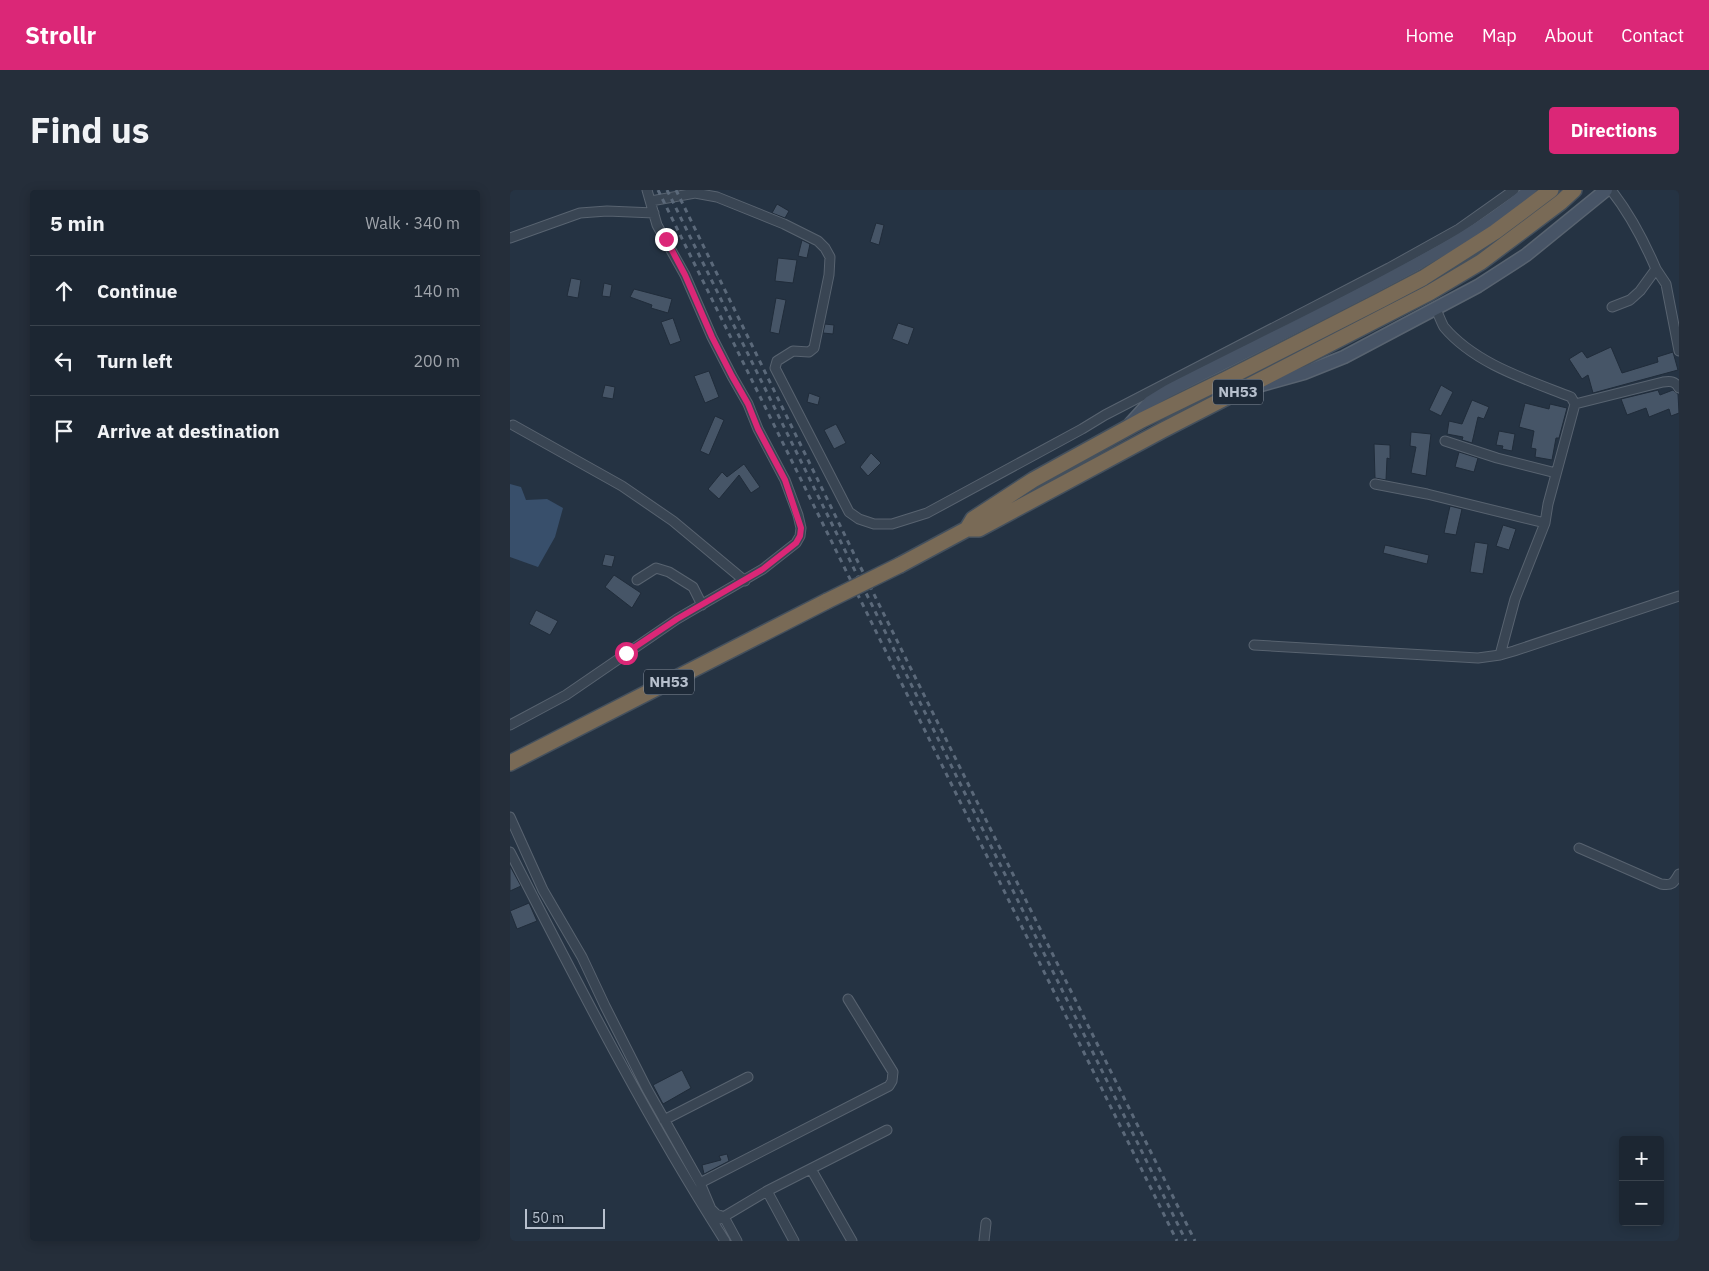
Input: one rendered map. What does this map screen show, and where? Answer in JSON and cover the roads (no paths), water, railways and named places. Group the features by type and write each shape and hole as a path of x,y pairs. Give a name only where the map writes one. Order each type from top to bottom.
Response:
{"highway":[{"name":"NH53","path":"510,763 900,565 967,529 979,529 1429,293 1480,262 1500,238 1551,190"},
{"name":"NH53","path":"967,529 973,519 1033,480 1125,430 1500,238 1561,202 1574,190"}],"main road":[{"path":"1125,430 1150,402 1168,391 1356,297 1415,265 1472,233 1508,209 1530,190"},
{"path":"1242,390 1304,372 1344,357 1436,310 1526,255 1606,190"}],"street":[{"path":"510,725 566,695 677,619 763,569 796,543 800,536 801,528 798,515 785,480 758,429 748,404 712,337 685,275 657,225 647,190"},
{"path":"650,201 695,193 717,197 784,224 818,241 825,248 830,257 814,348 809,352 793,351 777,361 775,368 849,512 858,520 874,524 892,524 927,513 1105,415 1380,272 1459,229 1514,190"},
{"path":"1611,190 1624,207 1644,242 1656,269 1666,284 1679,351"},
{"path":"510,238 580,213 607,210 654,213"},
{"path":"1612,307 1630,300 1640,292 1656,269"},
{"path":"1436,310 1443,326 1470,351 1505,369 1571,397 1575,404 1556,473 1545,523 1515,599 1500,655"},
{"path":"1575,404 1663,382 1671,381 1678,383"},
{"path":"513,425 630,491 674,521 744,581"},
{"path":"1445,441 1496,458 1556,473"},
{"path":"1376,484 1427,494 1545,523"},
{"path":"637,580 656,568 668,572 693,587 702,605"},
{"path":"1254,645 1478,658 1500,655 1679,596"},
{"path":"510,817 543,890 564,923 582,957 664,1120 700,1183 711,1209 716,1214 724,1217 738,1241"},
{"path":"1579,848 1661,884 1670,885 1674,883 1679,874"},
{"path":"510,852 604,1032 686,1179 725,1241"},
{"path":"700,1183 889,1086 892,1081 893,1072 848,999"},
{"path":"664,1120 748,1077"},
{"path":"713,1223 767,1191 887,1130"},
{"path":"811,1169 852,1241"},
{"path":"767,1191 794,1241"},
{"path":"984,1241 986,1223"}],"water":[{"path":"510,484 521,487 526,500 547,499 563,508 555,537 538,567 510,557"}],"railway":[{"path":"658,190 1177,1241"},
{"path":"667,190 1186,1241"},
{"path":"676,190 855,556 1195,1241"}]}
